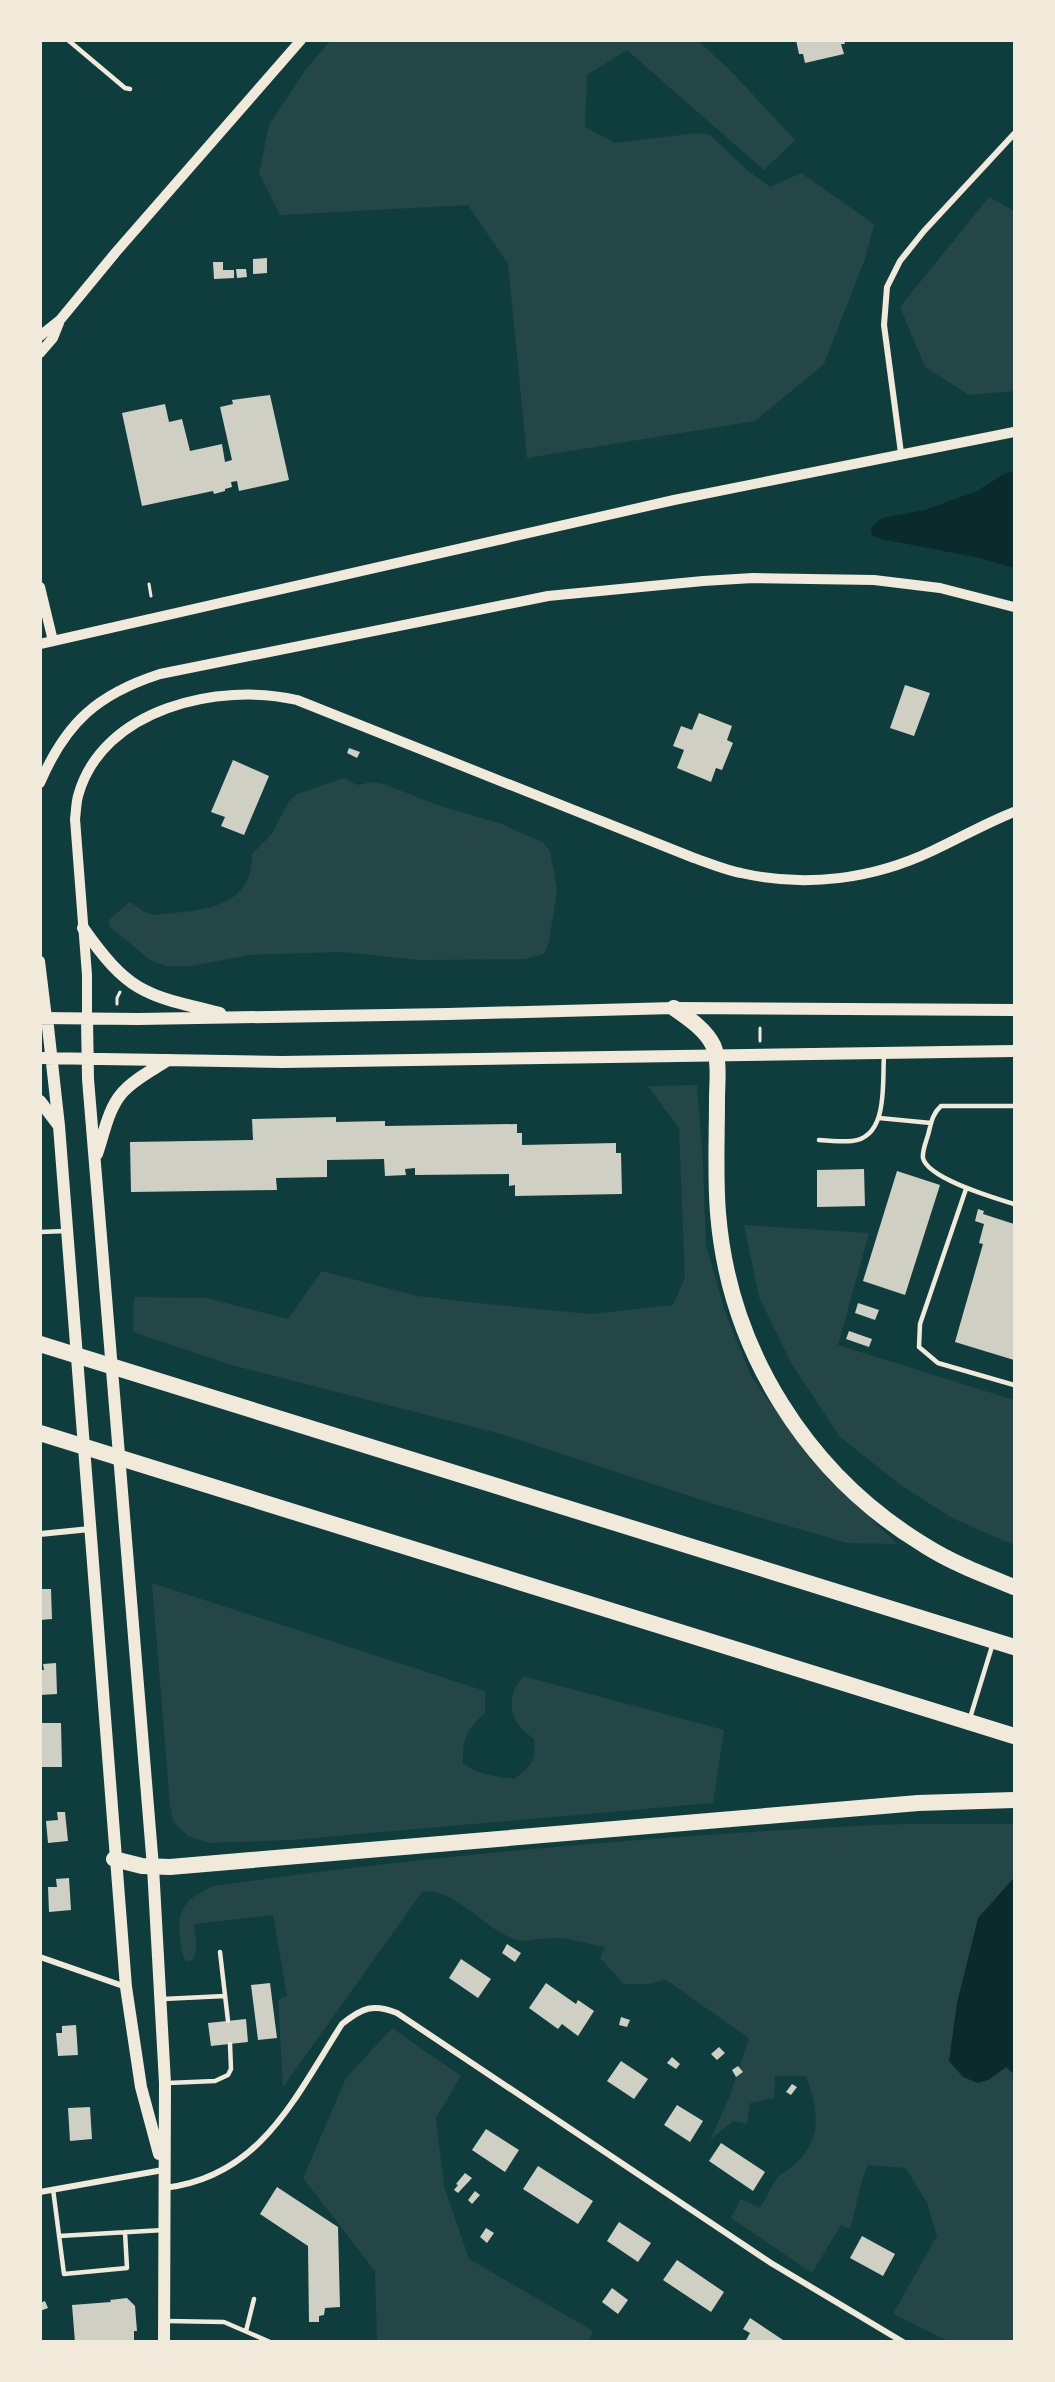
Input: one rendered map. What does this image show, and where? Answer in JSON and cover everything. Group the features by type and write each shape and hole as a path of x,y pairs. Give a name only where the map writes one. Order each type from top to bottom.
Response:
{"highway":[{"path":"674,1008 709,1038 716,1056 717,1190 722,1241 742,1325 766,1378 811,1448 826,1466 863,1500 925,1546 969,1569 1014,1587"},
{"path":"43,1345 1014,1647"},
{"path":"46,1435 1014,1736"},
{"path":"114,1859 153,1867 188,1866 918,1803 1014,1800"}],"main road":[{"path":"82,928 109,963 136,987 157,997 238,1017"},
{"path":"163,2170 141,2087 126,1987 114,1859 59,1126 46,1058 44,1018 238,1017 674,1008 1014,1010"},
{"path":"87,1018 95,1161 153,1867 165,2083 164,2342"},
{"path":"46,1058 282,1062 1014,1051"},
{"path":"95,1161 111,1112 122,1093 169,1059"},
{"path":"40,1101 59,1126"}],"street":[{"path":"40,336 60,320 301,40"},
{"path":"901,453 884,325 887,287 900,261 924,231 1014,134"},
{"path":"40,327 60,320"},
{"path":"40,353 53,338 60,320"},
{"path":"40,644 674,500 1014,432"},
{"path":"40,783 68,732 80,719 105,698 135,682 160,674 548,596 659,584 753,578 874,580 940,588 1014,607"},
{"path":"40,587 53,641"},
{"path":"87,1018 87,975 75,819 78,797 87,772 116,737 153,714 175,705 242,693 272,694 297,700 694,858 740,873 768,878 802,881 833,879 885,869 932,851 992,820 1014,812"},
{"path":"40,961 44,1018"},
{"path":"40,1534 90,1529"},
{"path":"40,1957 126,1987"},
{"path":"163,2188 202,2180 238,2162 277,2125 342,2024 356,2012 369,2007 384,2007 398,2013 771,2263 903,2342"},
{"path":"40,2192 163,2170"}],"lane":[{"path":"68,40 125,88 130,89"},
{"path":"819,1140 852,1141 868,1134 879,1118 884,1053"},
{"path":"1014,1106 941,1106 934,1113 923,1158 928,1167 966,1189 1014,1204"},
{"path":"879,1118 931,1123"},
{"path":"966,1189 920,1324 919,1347 939,1363 1014,1385"},
{"path":"40,1232 66,1231"},
{"path":"969,1722 994,1640"},
{"path":"220,1952 228,2021"},
{"path":"160,1999 225,1996"},
{"path":"165,2083 222,2079 231,2069 230,2044"},
{"path":"53,2189 64,2274 127,2268 125,2232"},
{"path":"59,2236 164,2230"},
{"path":"246,2331 254,2299"},
{"path":"164,2320 224,2322 270,2342"}],"path":[{"path":"149,584 151,596"},
{"path":"117,1004 121,991"},
{"path":"760,1028 760,1041"}],"shaded area":[{"path":"331,40 698,41 729,69 795,140 764,170 627,50 587,75 585,127 615,143 697,133 710,135 747,170 770,187 801,173 874,224 866,256 824,364 755,421 527,458 508,264 468,205 280,215 259,173 269,125 306,69"},
{"path":"989,197 1014,211 1014,391 969,395 925,367 900,307"},
{"path":"1014,471 1014,568 980,558 881,539 872,535 871,527 882,518 925,510 977,491 1004,474"},
{"path":"344,778 357,785 372,782 384,784 437,805 499,823 542,842 550,851 557,890 549,942 544,954 525,959 419,960 342,952 249,955 191,966 166,966 150,960 109,926 109,920 129,902 149,914 161,915 209,907 231,898 247,881 252,854 272,834 289,801 297,794"},
{"path":"697,1085 706,1244 725,1312 751,1376 811,1460 897,1544 847,1543 717,1505 501,1434 235,1366 133,1332 134,1297 207,1298 288,1319 322,1271 417,1296 496,1305 591,1314 673,1305 685,1278 679,1128 648,1086"},
{"path":"744,1225 869,1233 838,1345 1014,1400 1014,1545 952,1518 902,1486 840,1437 791,1363 759,1297"},
{"path":"152,1583 485,1691 485,1713 467,1735 463,1747 463,1763 487,1774 514,1779 532,1762 534,1739 519,1725 512,1710 513,1694 523,1676 724,1730 713,1803 291,1840 209,1843 188,1836 173,1822 170,1805"},
{"path":"1014,1824 1014,1878 978,1918 988,2080 1006,2067 1014,2074 1014,2341 948,2341 893,2314 937,2236 927,2203 906,2168 868,2165 850,2229 841,2225 812,2273 731,2218 741,2199 760,2208 779,2176 804,2155 810,2144 816,2123 813,2100 806,2076 775,2076 774,2098 750,2103 747,2124 733,2121 710,2140 729,2098 749,2038 666,1980 648,1984 624,1984 600,1958 605,1947 561,1938 521,1941 498,1931 462,1905 441,1894 431,1891 422,1892 283,2087 278,2000 287,1996 273,1915 194,1924 196,1948 191,1961 186,1961 181,1946 179,1926 182,1910 191,1899 214,1886 378,1865 626,1841 874,1825"},
{"path":"1014,1878 1014,2074 1006,2067 988,2080 978,2083 963,2077 949,2061 957,2003 978,1918"},
{"path":"392,2028 461,2076 436,2118 444,2186 469,2259 593,2331 589,2341 377,2341 375,2271 303,2178 346,2078"}],"building":[{"path":"796,40 844,40 845,44 841,44 844,54 805,63 803,54 799,54"},
{"path":"267,258 267,273 253,274 253,259"},
{"path":"213,262 223,262 223,270 234,270 234,278 214,279"},
{"path":"236,269 246,269 247,277 237,278"},
{"path":"270,395 289,480 239,491 237,481 231,482 232,487 214,494 213,491 142,506 122,413 165,404 169,422 182,419 190,451 222,444 225,462 232,460 220,407 233,404 232,400"},
{"path":"905,685 930,693 914,736 890,728"},
{"path":"699,713 732,726 727,740 733,743 722,770 716,768 711,782 677,768 684,750 673,746 681,726 692,730"},
{"path":"349,748 360,752 357,758 347,753"},
{"path":"233,760 269,776 244,835 221,826 225,817 211,812"},
{"path":"336,1117 336,1122 385,1121 385,1126 517,1124 517,1133 522,1133 522,1145 616,1143 616,1153 621,1153 622,1194 515,1196 515,1185 509,1186 509,1174 415,1175 415,1168 405,1169 406,1175 385,1176 384,1159 327,1160 327,1177 276,1178 277,1190 131,1192 130,1142 253,1140 252,1119"},
{"path":"864,1169 865,1206 817,1207 817,1170"},
{"path":"897,1171 940,1185 905,1295 863,1281"},
{"path":"978,1209 984,1211 983,1214 1014,1224 1014,1360 955,1342 983,1244 979,1243 984,1224 975,1221"},
{"path":"858,1303 879,1310 875,1320 855,1313"},
{"path":"849,1331 872,1339 869,1347 846,1339"},
{"path":"40,1589 51,1589 52,1619 40,1620"},
{"path":"56,1663 57,1694 40,1695 40,1670 44,1670 43,1664"},
{"path":"40,1723 61,1723 62,1767 40,1767"},
{"path":"57,1812 65,1812 68,1841 48,1843 46,1821 58,1820"},
{"path":"69,1878 71,1910 49,1912 48,1887 57,1887 56,1879"},
{"path":"507,1944 521,1953 515,1962 502,1953"},
{"path":"461,1959 491,1979 478,1998 449,1978"},
{"path":"270,1983 277,2038 258,2040 251,1985"},
{"path":"546,1983 576,2004 578,2000 594,2011 578,2036 562,2024 558,2029 529,2008"},
{"path":"621,2017 630,2020 627,2027 619,2025"},
{"path":"246,2019 248,2042 211,2046 208,2023"},
{"path":"76,2025 78,2055 58,2056 56,2033 62,2033 62,2026"},
{"path":"719,2047 725,2053 717,2060 711,2054"},
{"path":"672,2057 680,2064 676,2069 667,2063"},
{"path":"621,2061 648,2079 634,2099 607,2081"},
{"path":"738,2066 743,2072 736,2077 732,2070"},
{"path":"792,2084 797,2087 791,2095 786,2092"},
{"path":"677,2105 703,2121 690,2142 664,2125"},
{"path":"90,2107 92,2139 70,2141 68,2108"},
{"path":"486,2129 519,2150 505,2172 472,2150"},
{"path":"721,2143 765,2172 753,2191 709,2161"},
{"path":"538,2166 593,2201 578,2224 523,2189"},
{"path":"465,2173 472,2178 458,2193 454,2190 458,2185 456,2184"},
{"path":"277,2187 338,2227 340,2307 325,2308 324,2315 319,2316 319,2322 309,2322 308,2246 260,2214"},
{"path":"475,2191 480,2195 472,2204 468,2200"},
{"path":"619,2222 651,2243 638,2262 607,2241"},
{"path":"486,2228 494,2233 487,2243 480,2237"},
{"path":"862,2236 895,2254 883,2276 850,2258"},
{"path":"677,2260 724,2292 711,2312 663,2280"},
{"path":"612,2288 628,2300 618,2314 602,2302"},
{"path":"127,2298 135,2306 137,2331 134,2331 134,2342 75,2342 72,2305 111,2302 110,2300"},
{"path":"45,2301 48,2308 40,2311 40,2303"},
{"path":"750,2318 786,2342 745,2342 750,2333 743,2329"}]}
